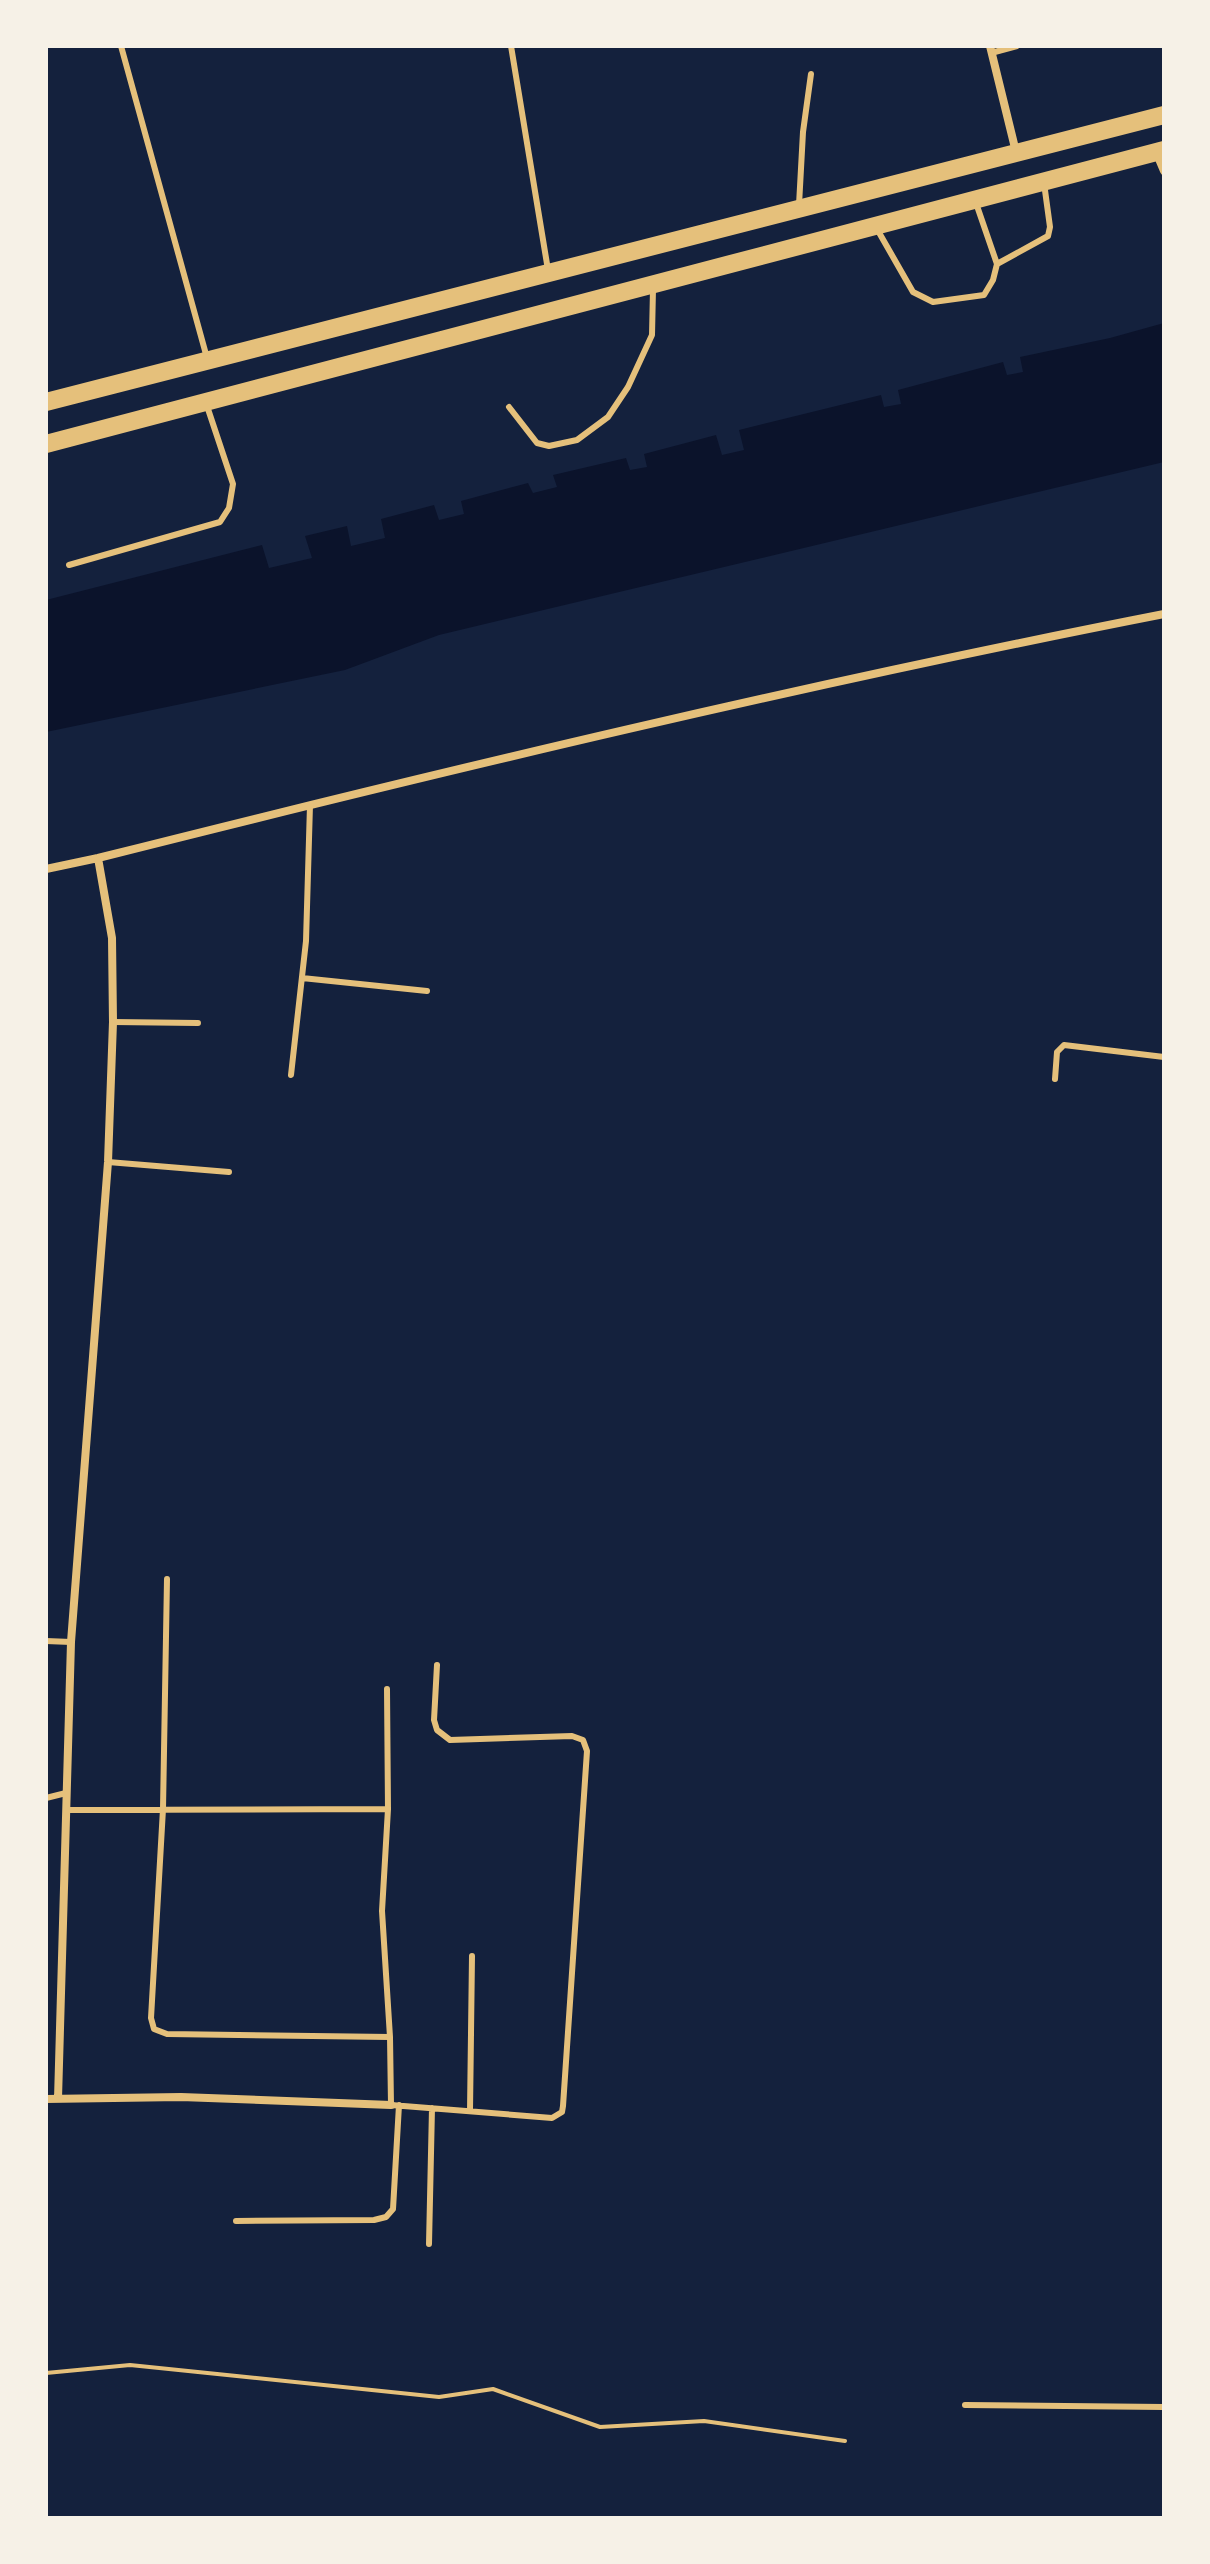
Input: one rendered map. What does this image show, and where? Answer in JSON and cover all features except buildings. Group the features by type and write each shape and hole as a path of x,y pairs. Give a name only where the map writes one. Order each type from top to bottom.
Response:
{"main road":[{"path":"46,402 1164,115"},
{"path":"46,444 1160,151"}],"street":[{"path":"991,49 1016,153"},
{"path":"1160,151 1164,171"},
{"path":"46,869 421,777 965,653 1164,614"},
{"path":"58,2099 71,1642 108,1162 113,1022 112,938 98,858"},
{"path":"46,2099 181,2097 395,2105"}],"lane":[{"path":"121,46 208,361"},
{"path":"511,46 549,274"},
{"path":"991,49 1017,46"},
{"path":"799,209 803,132 811,74"},
{"path":"997,264 1048,236 1050,227 1044,180"},
{"path":"875,226 913,292 933,302 984,295 993,280 997,264 975,198"},
{"path":"509,407 537,443 549,446 577,440 608,417 628,387 652,335 653,284"},
{"path":"69,565 220,522 229,508 233,484 206,401"},
{"path":"291,1075 306,941 310,805"},
{"path":"302,978 427,991"},
{"path":"113,1022 198,1023"},
{"path":"1055,1079 1057,1052 1064,1045 1164,1057"},
{"path":"108,1162 229,1172"},
{"path":"167,1579 163,1809 151,2018 154,2029 167,2034 390,2037"},
{"path":"46,1641 71,1642"},
{"path":"395,2105 552,2118 562,2112 587,1751 583,1740 572,1736 450,1740 437,1730 434,1720 437,1665"},
{"path":"236,2221 374,2220 386,2217 393,2209 395,2105 382,1911 388,1809 387,1689"},
{"path":"46,1798 66,1793"},
{"path":"66,1810 388,1809"},
{"path":"470,2111 472,1956"},
{"path":"429,2244 432,2108"},
{"path":"965,2405 1164,2407"}],"path":[{"path":"46,2373 130,2365 439,2397 493,2389 600,2427 704,2421 845,2441"}],"water":[{"path":"1164,323 1164,462 439,635 345,670 46,732 46,600 262,545 269,568 312,558 305,536 347,526 351,546 385,538 381,519 434,505 439,520 464,514 461,501 528,483 533,493 557,487 553,475 626,458 630,470 647,467 644,454 716,435 722,455 744,450 739,430 881,395 884,407 901,404 898,390 1003,362 1007,375 1023,372 1020,357"}]}
